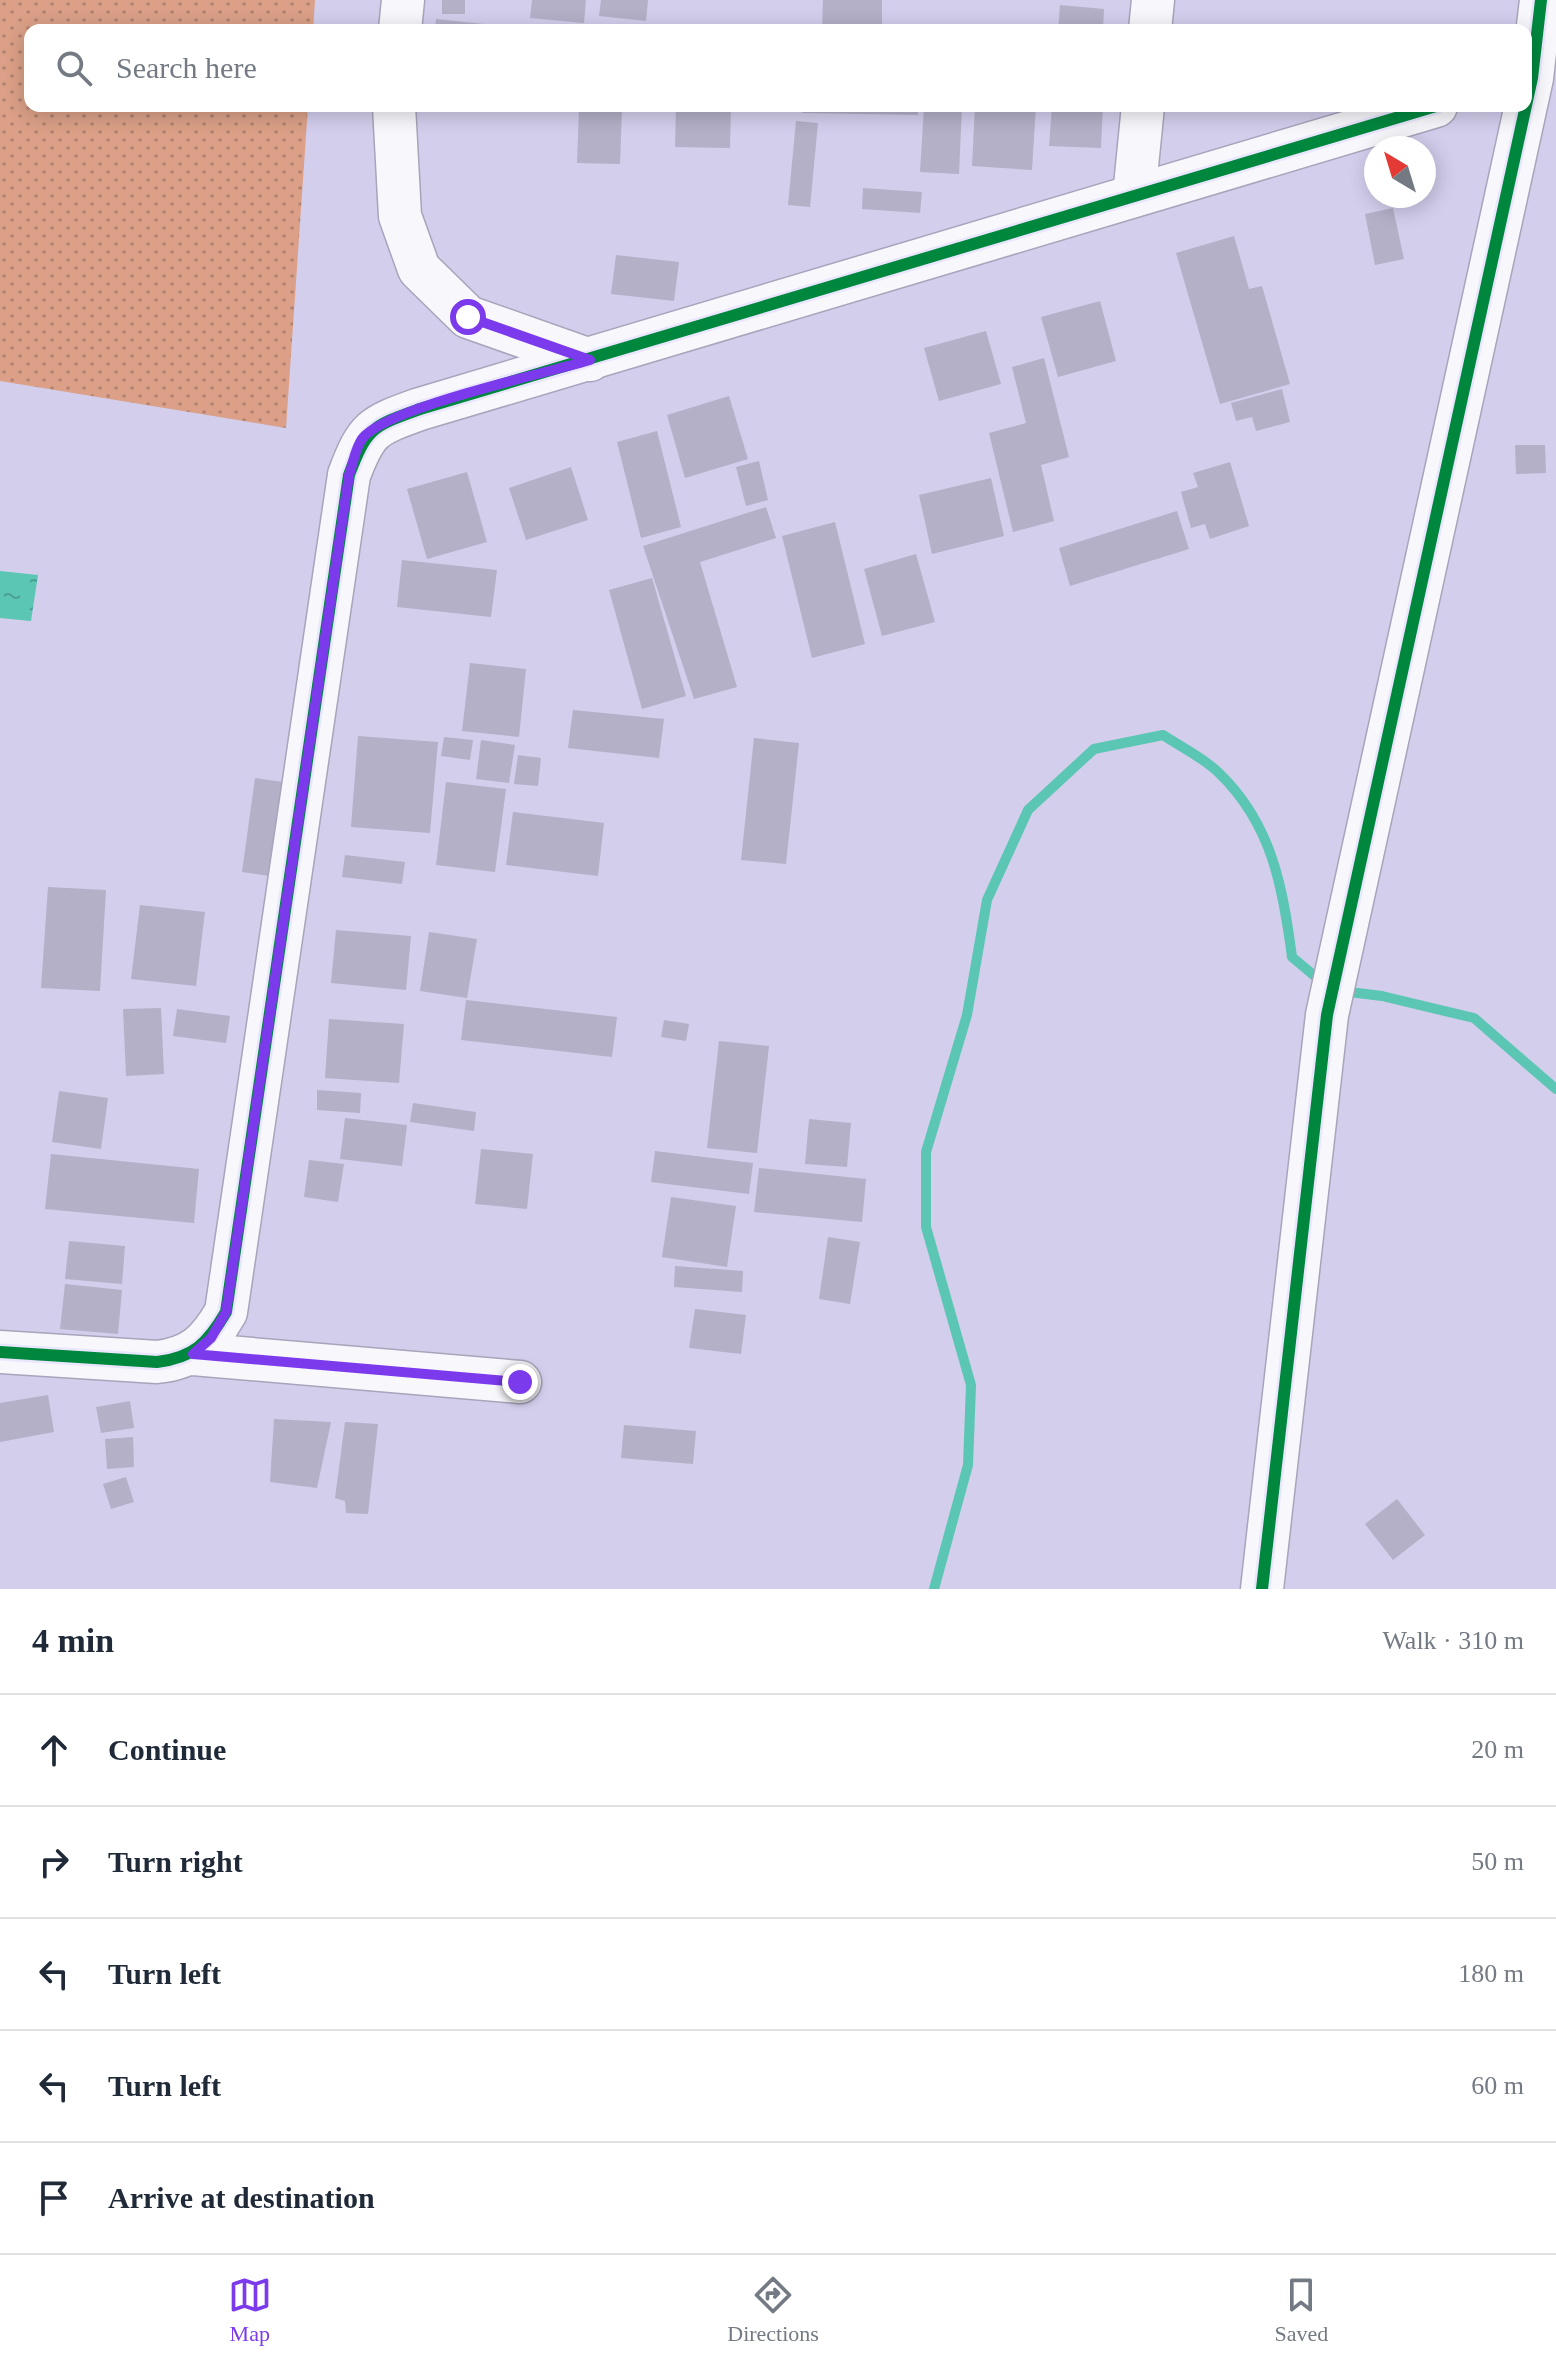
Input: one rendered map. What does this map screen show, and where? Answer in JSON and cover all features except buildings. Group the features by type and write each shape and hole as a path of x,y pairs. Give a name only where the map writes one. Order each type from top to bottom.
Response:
{"street":[{"path":"401,24 403,0"},
{"path":"1151,24 1153,0"},
{"path":"1532,103 1538,76 1541,0"},
{"path":"394,112 400,216 419,269 468,317 590,360"},
{"path":"1134,196 1142,112"},
{"path":"193,1354 211,1338 226,1312 349,475 362,439 383,423 420,409 1416,112"},
{"path":"1262,1589 1327,1015 1530,112"},
{"path":"0,1352 157,1362 193,1354 520,1382"}],"shaded area":[{"path":"0,0 315,0 313,24 24,24 24,112 308,112 286,428 0,381"}],"water":[{"path":"0,571 38,575 31,621 0,618"}],"waterway":[{"path":"934,1589 968,1465 971,1385 926,1227 926,1152 967,1015 987,900 1028,810 1094,749 1163,735 1213,768 1252,814 1263,835 1279,882 1292,957 1323,983"},
{"path":"1341,991 1382,996 1474,1018 1556,1089"}],"cycle path":[{"path":"1532,78 1541,0"},
{"path":"0,1352 157,1362 170,1360 198,1347 226,1312 349,475 361,447 374,430 420,409 1416,112"},
{"path":"1262,1589 1327,1015 1525,112"}],"route":[{"path":"468,317 590,360 420,409 383,423 362,439 349,475 226,1312 211,1338 193,1354 520,1382"}]}
